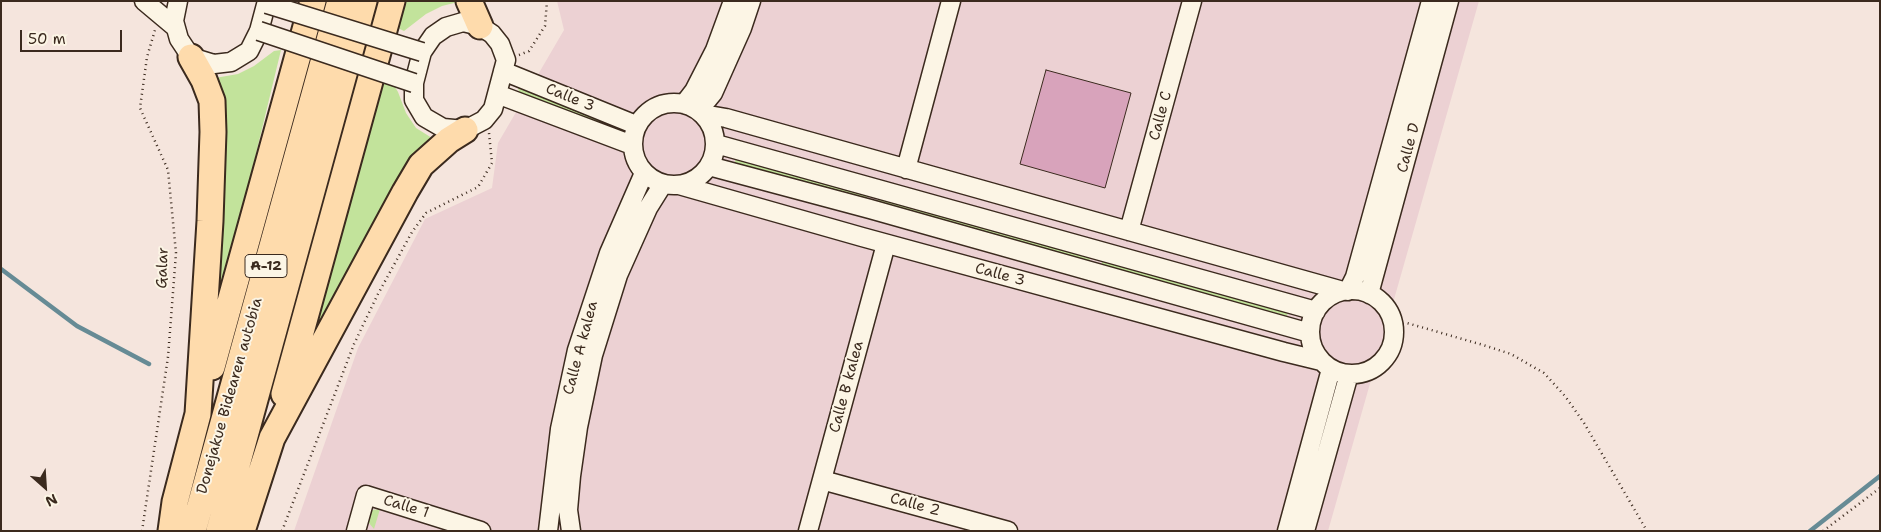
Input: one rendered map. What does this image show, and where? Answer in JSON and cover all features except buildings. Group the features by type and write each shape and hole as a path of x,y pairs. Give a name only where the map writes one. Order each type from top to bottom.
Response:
{"highway":[{"path":"171,531 175,502 198,414 313,1"},
{"name":"Donejakue Bidearen autobia","path":"193,531 340,1"},
{"name":"Donejakue Bidearen autobia","path":"219,531 364,1"},
{"path":"242,531 272,438 392,1"},
{"path":"469,1 480,26"},
{"path":"191,57 204,80 212,101 210,221 198,414"},
{"path":"272,438 404,192 421,165 449,140 475,125"}],"street":[{"path":"144,1 175,27"},
{"path":"178,1 174,21 179,39 191,57 214,64 231,62 249,51 259,31 267,3 422,52"},
{"path":"733,1 715,50 694,91 695,109 710,122 714,133 716,144 714,156 709,166 691,182 671,184 644,173 636,160 632,146 636,125 653,108 664,103 676,102 695,109 726,118 1129,231 1346,291 1370,294 1386,307 1394,326 1394,338 1390,350 1383,360 1373,368 1362,373 1349,374 1326,365 1312,343 1310,333 1316,311 1323,302 1332,295 1346,291"},
{"path":"695,109 713,93 742,28 751,1"},
{"path":"906,169 951,1"},
{"name":"Calle C","path":"1129,231 1192,1"},
{"name":"Calle D","path":"1346,291 1355,277 1431,1"},
{"name":"Calle D","path":"1370,294 1449,1"},
{"path":"462,22 480,26 492,34 500,44 504,66 492,110 475,125 443,128 424,117 414,100 414,83 422,52 434,36 446,27 462,22"},
{"path":"259,31 414,83"},
{"name":"Calle 3","path":"504,66 636,125"},
{"name":"Calle 3","path":"497,94 632,146"},
{"path":"716,144 1316,311"},
{"name":"Calle 3","path":"709,166 888,214 1310,333"},
{"name":"Calle A kalea","path":"548,531 560,429 577,350 609,253 644,173"},
{"name":"Calle 3","path":"671,184 1326,365"},
{"name":"Calle A kalea","path":"571,531 568,510 571,476 578,427 593,355 618,275 648,208 671,184"},
{"name":"Calle B kalea","path":"808,531 886,244"},
{"path":"1287,531 1326,365"},
{"path":"1305,531 1349,374"},
{"name":"Calle 2","path":"822,480 1008,531"},
{"name":"Calle 1","path":"356,531 366,495 481,531"}],"path":[{"path":"504,66 529,51 536,42 545,26 547,1"},
{"name":"Galar","path":"142,531 168,357 176,253 168,170 140,108 147,57 159,12"},
{"path":"282,531 354,344 378,294 412,232 426,213 478,188 487,175 492,163 490,135 475,125"},
{"path":"1394,326 1407,323 1492,348 1511,354 1544,373 1565,396 1579,416 1647,531"},
{"path":"1823,531 1880,488"}],"shaded area":[{"path":"557,1 1479,1 1328,531 294,531 358,348 425,219 492,188 498,143 564,30"}],"green space":[{"path":"404,1 458,2 442,6 426,14 404,31 398,28"},
{"path":"281,50 211,340 215,78 238,74 254,66 274,51"},
{"path":"386,76 398,92 406,113 416,128 432,138 418,150 300,363"},
{"path":"522,87 604,122 602,127 519,92 518,88"},
{"path":"736,158 868,195 866,201 734,164"},
{"path":"879,197 1091,255 1089,262 877,204"},
{"path":"1103,259 1289,309 1287,316 1101,266"},
{"path":"380,509 374,529 369,523 368,516 372,510"}],"waterway":[{"path":"1,269 77,326 149,364"},
{"path":"1810,531 1880,476"}]}
